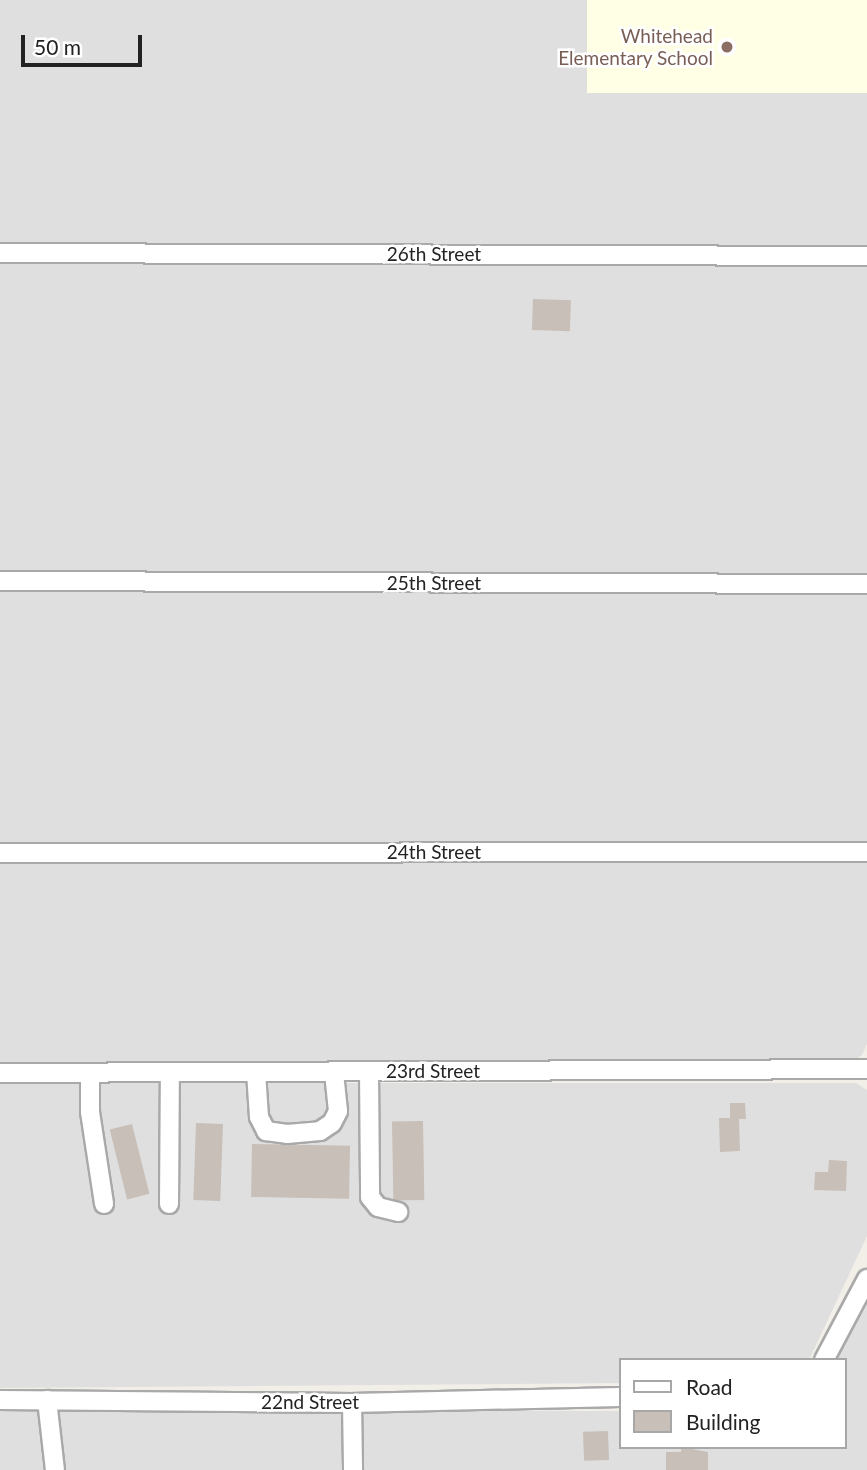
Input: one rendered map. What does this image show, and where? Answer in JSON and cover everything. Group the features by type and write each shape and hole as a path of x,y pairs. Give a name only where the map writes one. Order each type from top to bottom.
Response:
{"street":[{"name":"26th Street","path":"0,253 867,256"},
{"name":"25th Street","path":"0,581 867,584"},
{"name":"24th Street","path":"0,853 867,852"},
{"name":"23rd Street","path":"0,1073 867,1069"},
{"path":"369,1071 370,1197 378,1207 398,1212"},
{"path":"169,1204 170,1072"},
{"path":"256,1072 262,1124 266,1131 287,1134 320,1131 332,1124 338,1111 334,1072"},
{"path":"90,1073 90,1112 104,1204"},
{"path":"825,1358 867,1279"},
{"name":"22nd Street","path":"0,1400 352,1403 618,1397"},
{"path":"47,1400 55,1470"},
{"path":"352,1403 354,1470"}],"shaded area":[{"path":"0,0 587,0 587,93 867,93 867,1044 862,1055 853,1061 0,1065"},
{"name":"Whitehead Elementary School","path":"587,0 867,0 867,93 587,93"},
{"path":"0,1083 856,1083 867,1090 867,1236 810,1358 618,1358 618,1383 0,1388"},
{"path":"867,1305 867,1470 0,1470 0,1410 618,1411 618,1449 846,1449 846,1358 837,1358"}],"building":[{"path":"533,299 571,300 570,331 532,330"},
{"path":"730,1103 745,1103 746,1119 739,1119 740,1151 720,1152 719,1118 730,1118"},
{"path":"423,1121 424,1200 393,1201 392,1122"},
{"path":"196,1123 223,1124 220,1201 193,1200"},
{"path":"132,1124 149,1194 127,1199 110,1130"},
{"path":"252,1144 350,1146 349,1199 251,1197"},
{"path":"829,1160 847,1161 846,1191 814,1190 815,1172 828,1172"},
{"path":"608,1431 609,1460 584,1461 583,1432"},
{"path":"681,1449 692,1449 708,1452 708,1470 666,1470 666,1452 681,1452"}],"place":[{"name":"Whitehead Elementary School","path":"727,47"}]}
